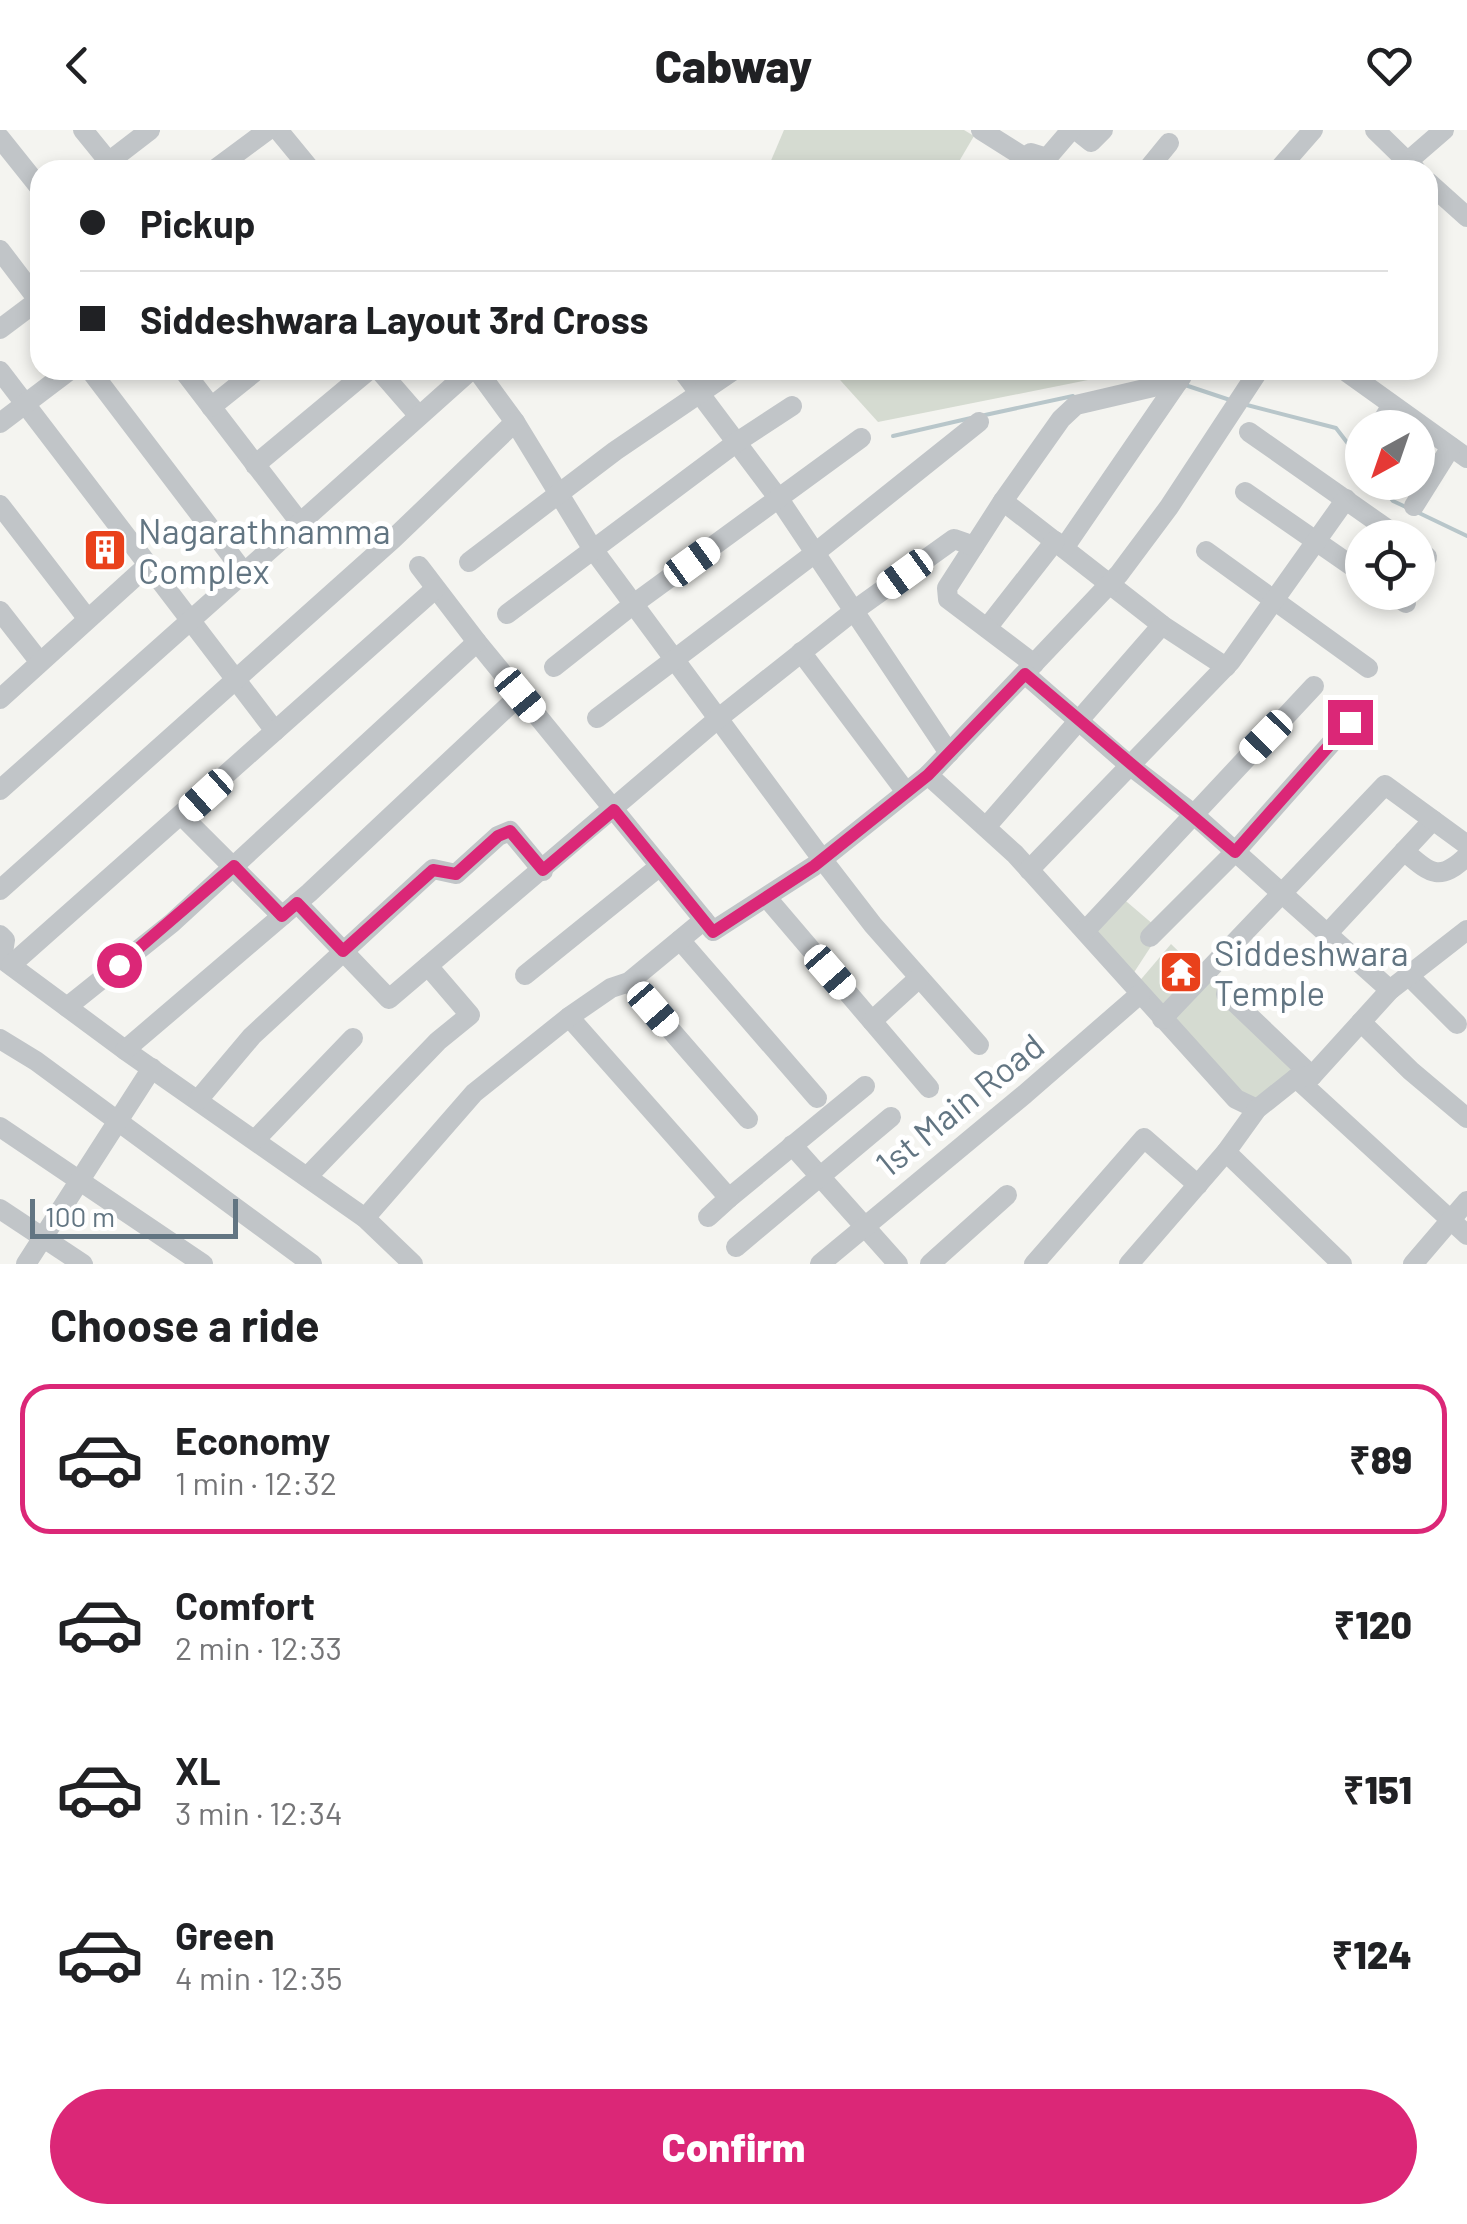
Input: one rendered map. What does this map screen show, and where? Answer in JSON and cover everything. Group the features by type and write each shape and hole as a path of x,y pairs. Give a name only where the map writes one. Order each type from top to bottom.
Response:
{"street":[{"path":"84,130 100,160"},
{"path":"111,160 150,130"},
{"path":"228,160 268,130"},
{"path":"278,130 304,160"},
{"path":"1031,160 1033,153 1047,158 1074,130 1092,142 1102,130"},
{"path":"1287,160 1313,130"},
{"path":"1416,160 1444,130"},
{"path":"1379,131 1406,160"},
{"path":"990,133 1023,160"},
{"path":"0,138 30,176"},
{"path":"1154,160 1168,143"},
{"path":"1438,191 1467,216"},
{"path":"0,250 30,288"},
{"path":"0,329 30,307"},
{"path":"0,372 275,730"},
{"path":"0,423 57,380"},
{"path":"98,380 246,575"},
{"path":"190,380 301,524"},
{"path":"211,407 245,380"},
{"path":"255,465 357,380"},
{"path":"388,380 419,416"},
{"path":"2,786 246,575 462,380"},
{"path":"482,380 515,422 592,548 822,859 873,925 979,1045"},
{"path":"690,380 779,499 949,753"},
{"path":"468,562 557,494 721,380"},
{"path":"1168,380 1076,406 1061,420 1003,501 945,595 987,628 1079,721 1192,813 1390,990"},
{"path":"987,628 1060,544 1179,380"},
{"path":"419,566 713,932 822,859 928,775 1110,582 1169,507 1252,380"},
{"path":"1358,380 1459,452 1414,506"},
{"path":"1388,410 1392,404"},
{"path":"507,614 736,442 792,406"},
{"path":"0,890 393,538 515,422"},
{"path":"598,718 979,422"},
{"path":"1249,432 1345,498"},
{"path":"554,667 860,438"},
{"path":"1245,492 1345,561"},
{"path":"1029,870 1226,667 1345,500"},
{"path":"1347,500 1375,520"},
{"path":"1003,501 1162,625 1226,667"},
{"path":"0,505 87,618"},
{"path":"182,816 234,866 343,951 390,999 720,718 855,610 954,539 974,546"},
{"path":"1206,552 1368,668"},
{"path":"0,699 148,565"},
{"path":"4,962 182,816 435,589"},
{"path":"0,611 39,662"},
{"path":"986,827 1162,625"},
{"path":"67,1007 172,923 477,642"},
{"path":"801,652 906,792"},
{"path":"1085,931 1314,686"},
{"path":"125,1050 290,910 520,695"},
{"path":"1150,937 1235,852 1350,722"},
{"path":"928,775 1029,870 1236,1099 1258,1108"},
{"path":"1162,1019 1385,785 1467,845"},
{"path":"1327,934 1433,820"},
{"path":"198,1100 252,1036 433,870 456,874 498,836 510,831 543,870"},
{"path":"1404,851 1434,873 1448,872 1467,856"},
{"path":"524,975 660,866"},
{"path":"767,898 929,1088"},
{"path":"366,1218 474,1093 569,1017 611,988 629,982 704,920"},
{"path":"1159,1264 1136,1256 1198,1186 1258,1108 1304,1077 1390,990 1467,930"},
{"path":"0,935 5,940 4,962"},
{"path":"680,940 817,1098"},
{"path":"4,962 366,1218 413,1264"},
{"path":"308,1177 438,1042 470,1016 428,966"},
{"path":"1408,975 1457,1024"},
{"path":"872,1021 919,978"},
{"path":"629,982 748,1119"},
{"name":"1st Main Road","path":"820,1264 1140,994"},
{"path":"1226,994 1304,1077 1467,1235"},
{"path":"569,1017 729,1198"},
{"path":"1361,1022 1467,1118"},
{"path":"0,1038 312,1264"},
{"path":"255,1140 353,1038"},
{"path":"26,1264 152,1068"},
{"path":"708,1217 865,1086"},
{"path":"736,1247 892,1118"},
{"path":"0,1126 204,1264"},
{"path":"1034,1264 1144,1138 1198,1186"},
{"path":"792,1145 898,1264"},
{"path":"1226,1152 1342,1264"},
{"path":"930,1264 1007,1195"},
{"path":"1413,1264 1467,1201"},
{"path":"0,1209 83,1264"}],"shaded area":[{"path":"784,130 964,130 974,136 960,160 771,160"},
{"path":"840,380 1088,380 878,422"},
{"path":"1120,896 1161,931 1131,977 1090,931"},
{"path":"1171,944 1296,1065 1259,1101 1239,1095 1137,984"}],"waterway":[{"path":"1185,385 1233,401"},
{"path":"985,415 1073,396"},
{"path":"1247,405 1336,428 1345,440"},
{"path":"893,436 971,418"},
{"path":"1392,500 1408,508"},
{"path":"1417,512 1467,536"}],"place":[{"name":"Nagarathnamma Complex","path":"105,550"},
{"name":"Siddeshwara Temple","path":"1181,972"}],"route":[{"path":"119,965 234,866 282,916 297,903 343,951 433,870 456,874 498,836 510,831 543,870 614,810 713,932 814,866 928,775 1025,674 1235,852 1350,722"}]}
